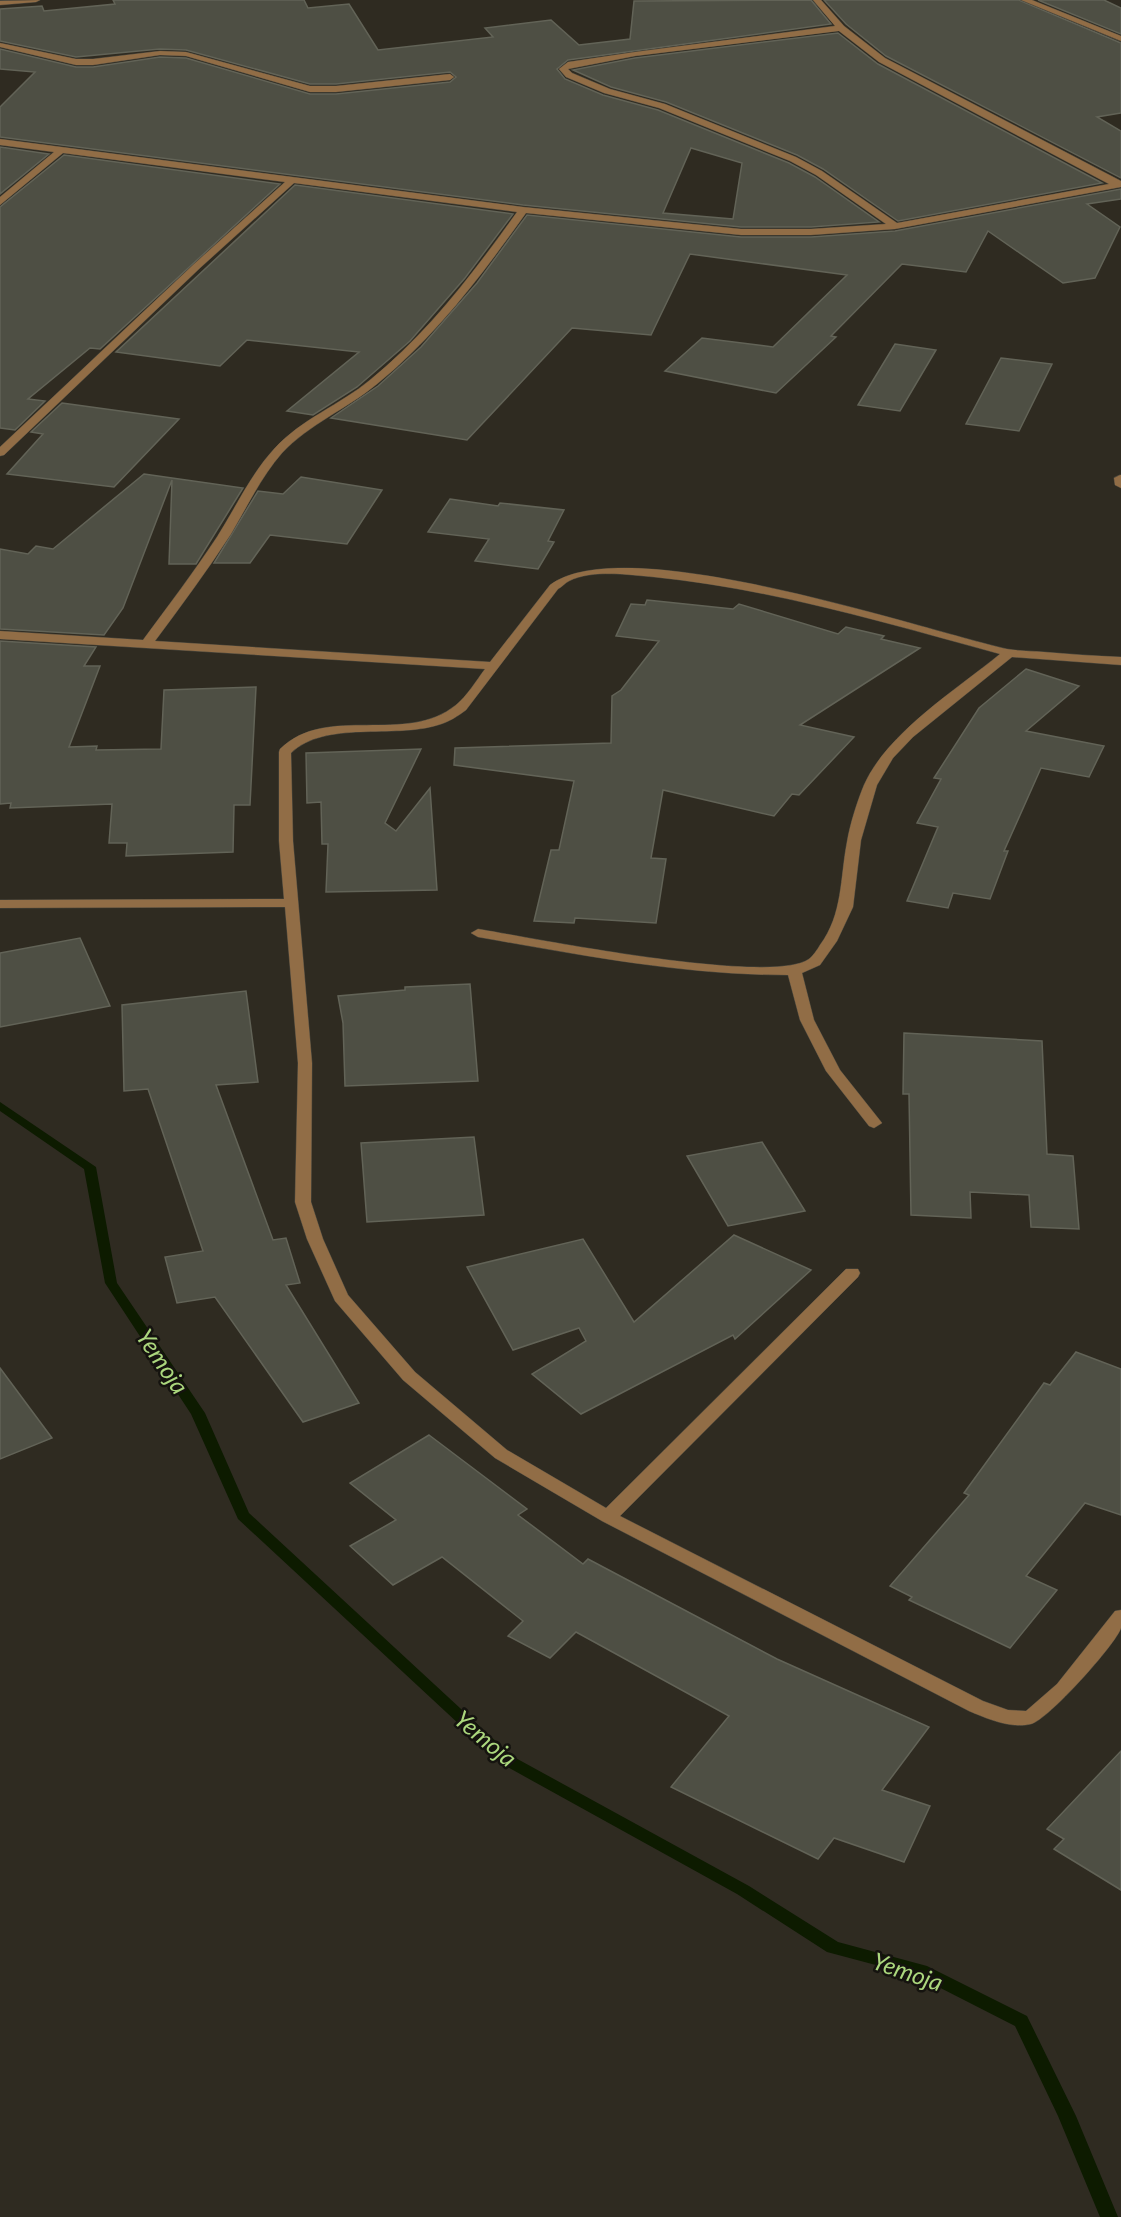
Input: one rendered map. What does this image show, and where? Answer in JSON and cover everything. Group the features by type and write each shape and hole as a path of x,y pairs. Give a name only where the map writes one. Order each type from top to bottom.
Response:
{"street":[{"path":"0,3 36,0"},
{"path":"817,0 841,28 882,60 1119,184"},
{"path":"1025,0 1121,39"},
{"path":"841,28 635,54 568,65 563,69 569,75 607,91 662,106 794,159 819,173 895,226"},
{"path":"0,45 76,62 93,62 160,52 186,54 310,89 336,89 450,77"},
{"path":"0,142 62,148 291,181 523,210 741,232 811,232 895,226 986,211 1119,184"},
{"path":"0,202 62,148"},
{"path":"0,453 197,266 291,181"},
{"path":"147,643 210,558 259,476 278,451 300,431 374,383 417,344 481,270 523,210"},
{"path":"1121,661 1009,653 850,609 749,587 636,572 592,572 566,578 554,587 462,707 445,718 433,723 307,736 295,742 285,752 286,841 305,1063 303,1202 315,1239 341,1297 409,1376 501,1454 608,1517 976,1707 1003,1718 1031,1718 1052,1702 1121,1616"},
{"path":"0,635 495,666"},
{"path":"478,933 634,960 744,971 794,971 815,962 830,940 846,906 854,840 871,785 888,756 909,734 1009,653"},
{"path":"0,904 291,903"},
{"path":"794,971 807,1020 832,1071 873,1123"},
{"path":"608,1517 852,1273"}],"building":[{"path":"113,0 304,0 308,8 349,4 378,50 493,37 485,28 551,20 579,45 630,39 634,1 811,0 831,24 568,60 557,69 565,79 603,95 658,110 789,163 815,177 879,222 811,227 741,227 523,205 0,137 0,107 35,72 0,69 0,49 76,67 93,67 160,57 186,58 310,94 336,94 450,82 456,77 450,72 336,84 310,84 186,50 160,49 76,57 0,41 0,9 42,6 44,11 115,4","holes":["691,148 742,163 733,219 663,213"]},
{"path":"824,0 1019,0 1121,43 1121,113 1097,117 1121,131 1121,178 886,56 846,24"},
{"path":"1038,0 1104,0 1121,8 1121,34"},
{"path":"838,33 878,64 1102,183 898,221 823,169 797,155 666,102 611,87 573,70 635,58"},
{"path":"0,147 49,154 0,194"},
{"path":"64,155 280,184 100,349 90,348 28,399 45,401 15,430 0,428 0,207"},
{"path":"295,185 513,214 465,278 410,341 357,387 313,415 287,411 359,352 247,340 220,366 116,352"},
{"path":"1121,189 1121,199 1087,204 1120,227 1095,278 1063,283 988,231 966,272 902,264 831,336 836,337 776,393 665,371 702,338 773,347 847,275 690,254 651,335 572,328 467,440 331,418 378,386 421,347 477,283 527,215 741,237 811,237 895,231"},
{"path":"895,344 936,350 900,411 858,405"},
{"path":"1001,358 1052,364 1019,431 966,424"},
{"path":"62,403 179,419 114,487 7,474 43,434 31,432"},
{"path":"144,474 243,488 196,564 169,564 172,480 123,608 104,635 0,629 0,549 28,554 36,546 53,549"},
{"path":"301,477 382,490 347,544 270,535 250,563 214,563 258,491 283,494"},
{"path":"450,499 498,506 500,503 564,510 548,541 554,542 538,569 475,561 489,539 428,532"},
{"path":"647,600 733,609 739,604 838,634 846,627 884,636 881,639 920,648 800,725 854,737 799,795 792,794 774,816 663,790 651,858 666,859 656,923 575,918 574,923 534,921 551,850 559,850 574,781 454,765 455,748 611,743 612,696 621,690 659,641 616,636 631,604 645,605"},
{"path":"0,641 96,647 84,666 100,666 69,747 97,746 96,750 161,749 164,690 256,687 250,805 234,805 233,852 126,856 127,843 109,843 112,804 10,808 11,803 0,804"},
{"path":"1026,669 1079,686 1026,731 1104,746 1089,777 1041,768 1004,851 1008,851 990,899 953,893 948,908 907,901 938,827 917,823 941,779 934,778 979,708"},
{"path":"421,749 385,823 396,831 430,788 437,890 326,892 328,844 322,844 321,802 307,803 306,753"},
{"path":"80,938 110,1006 0,1027 0,953"},
{"path":"470,984 478,1081 345,1086 343,1023 338,996 405,990 405,987"},
{"path":"246,991 258,1082 216,1085 273,1240 286,1238 300,1283 286,1285 359,1403 303,1422 215,1297 177,1303 165,1257 203,1251 148,1089 124,1091 122,1005"},
{"path":"904,1033 1042,1041 1047,1154 1073,1156 1079,1229 1031,1227 1029,1195 970,1192 971,1218 911,1215 909,1094 903,1094"},
{"path":"474,1137 484,1215 367,1222 361,1143"},
{"path":"762,1142 805,1211 728,1226 687,1156"},
{"path":"734,1235 811,1270 735,1339 733,1335 581,1414 532,1374 586,1341 579,1328 513,1350 467,1267 583,1239 634,1322"},
{"path":"1076,1352 1121,1369 1121,1515 1085,1503 1026,1576 1057,1590 1010,1648 909,1600 912,1597 890,1586 969,1495 964,1493 1044,1383 1050,1385"},
{"path":"0,1368 52,1438 0,1459"},
{"path":"429,1435 527,1509 518,1515 583,1564 588,1559 777,1659 929,1727 882,1790 930,1806 904,1862 834,1838 818,1859 671,1787 729,1716 576,1632 550,1658 508,1636 523,1621 442,1557 393,1585 350,1546 396,1520 350,1483"},
{"path":"1121,1751 1121,1890 1054,1849 1064,1839 1047,1829"}],"waterway":[{"name":"Yemoja","path":"0,1106 90,1167 111,1283 198,1413 243,1516 507,1760 743,1890 833,1947 921,1971 1021,2021 1067,2116 1109,2217"}]}
